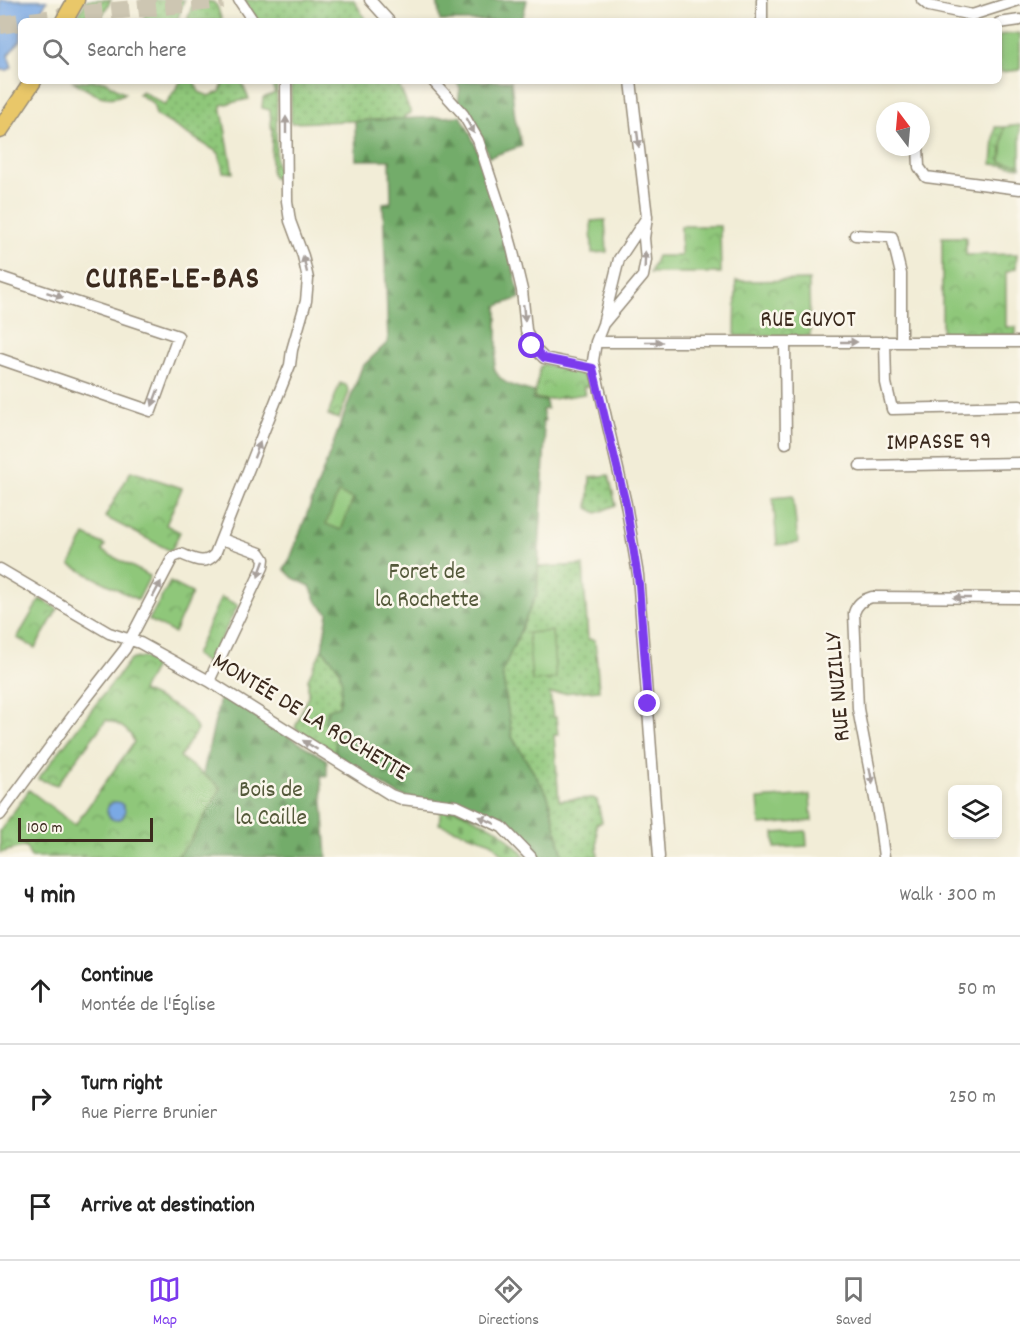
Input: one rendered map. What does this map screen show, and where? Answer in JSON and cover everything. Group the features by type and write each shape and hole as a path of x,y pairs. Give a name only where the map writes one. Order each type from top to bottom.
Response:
{"main road":[{"path":"66,18 76,0"},
{"path":"0,116 21,84"},
{"path":"0,130 31,84"}],"street":[{"path":"238,0 251,18"},
{"path":"370,0 386,18"},
{"path":"762,0 762,18"},
{"path":"922,0 929,6 966,15 981,13 1019,0"},
{"path":"1002,23 1020,20"},
{"path":"0,815 125,649 173,557 181,554 198,561 212,558 290,365 306,301 307,269 290,223 287,201 286,84"},
{"path":"436,84 463,114 477,140 509,238 522,290 526,330 532,346 544,358 593,368"},
{"path":"603,324 643,276 646,260 644,238 647,214 631,84"},
{"path":"918,156 919,167 926,177 1020,189"},
{"path":"647,214 619,259 603,324 596,342 593,368 626,504 627,521 638,575 659,857"},
{"path":"855,235 892,237 901,273 901,342"},
{"path":"0,277 178,336 151,411 0,359"},
{"path":"885,341 886,383 892,410 1020,406"},
{"name":"RUE GUYOT","path":"596,342 1020,342"},
{"path":"785,342 786,443"},
{"name":"IMPASSE 99","path":"860,466 1020,463"},
{"path":"209,681 263,567 264,559 260,554 222,538"},
{"name":"MONTÉE DE LA ROCHETTE","path":"0,569 109,633 140,644 209,681 384,791 402,799 457,806 502,827 531,857"},
{"name":"RUE NUZILLY","path":"884,857 856,690 854,614 856,608 865,599 872,597 1020,598"}],"green space":[{"path":"87,0 111,0 101,18 77,18"},
{"path":"143,0 184,0 178,18 144,18 151,4"},
{"path":"198,0 213,2 221,18 188,18 192,6"},
{"path":"244,0 354,0 364,18 254,18"},
{"path":"437,0 527,0 523,18 440,18"},
{"path":"1020,33 1020,70 1002,72 1002,35"},
{"path":"78,84 109,84 125,93 111,98 91,92"},
{"path":"179,84 195,84 199,92 209,96 220,92 223,84 242,84 249,99 221,105 233,173 223,172 219,153 156,115 153,103 138,94 142,91 165,105"},
{"path":"271,84 277,84 276,165 282,175 282,180 273,178 271,171 270,110 262,108 263,98 275,93"},
{"path":"291,84 398,84 411,113 404,116 405,119 291,123"},
{"path":"458,84 511,84 515,118 522,146 489,157 476,128 458,102 460,88"},
{"name":"Foret de la Rochette","path":"461,116 490,182 520,298 497,306 497,351 494,368 505,382 534,392 533,399 546,401 547,409 542,410 545,421 542,421 545,439 537,593 502,672 512,737 548,796 563,857 536,857 502,823 399,795 335,754 336,733 324,722 329,709 339,706 342,680 335,663 322,649 328,613 317,602 310,586 293,578 284,569 290,559 362,367 388,342 383,203 391,202 390,160 356,160 355,121"},
{"path":"1020,125 1020,164 1001,162 1004,127"},
{"path":"995,127 1004,127 1001,162 1020,164 1020,167 992,164"},
{"path":"605,220 607,252 592,253 591,221"},
{"path":"681,226 720,226 721,273 650,273 657,256 681,256"},
{"path":"942,237 966,237 966,255 1017,254 1016,268 1006,272 1006,327 1016,327 1016,335 942,334"},
{"path":"809,280 810,336 735,336 736,281"},
{"path":"544,364 571,369 582,375 589,386 583,387 585,394 546,400 534,398 540,367"},
{"path":"340,383 346,385 349,392 339,419 328,415"},
{"path":"131,471 182,488 166,525 180,532 171,551 105,517"},
{"path":"609,475 616,505 597,513 588,508 590,477"},
{"path":"338,493 353,499 341,530 326,524"},
{"path":"793,496 798,543 777,545 773,498"},
{"path":"85,535 105,545 102,551 150,576 138,600 70,565"},
{"path":"583,565 588,639 595,640 599,690 550,694 558,735 554,735 559,800 593,798 597,800 602,822 596,824 598,857 563,857 548,796 512,737 502,672 537,593 538,567"},
{"path":"170,582 192,593 174,633 149,620"},
{"path":"221,597 238,605 208,664 195,655"},
{"path":"40,599 58,609 35,648 17,638"},
{"path":"552,631 556,679 532,681 528,633"},
{"path":"322,649 338,666 343,681 335,754 295,728 308,696 308,679"},
{"path":"143,657 156,664 142,691 182,712 194,723 197,730 180,757 221,788 189,843 176,857 31,857 25,846 0,853 0,831 29,790 75,825 134,742 130,734 119,725 106,720 57,785 38,779 130,660"},
{"name":"Bois de la Caille","path":"221,694 327,760 327,776 321,776 327,857 176,857 189,843 221,788 203,774"},
{"path":"810,795 812,821 760,825 758,799"},
{"path":"441,807 454,809 499,830 526,857 505,857 491,842 439,824"},
{"path":"806,831 807,846 775,848 774,833"}],"water":[{"path":"0,0 47,0 38,18 18,18 18,43 8,55 12,67 8,70 0,70"},
{"path":"116,802 122,805 125,811 122,817 116,820 110,817 107,811 110,805"}],"tunnel":[{"path":"54,18 223,0"},
{"path":"0,25 18,22"}],"district":[{"name":"CUIRE-LE-BAS","path":"173,281"}],"route":[{"path":"532,346 537,353 549,360 593,368 626,504 627,521 636,564 648,704"}]}
